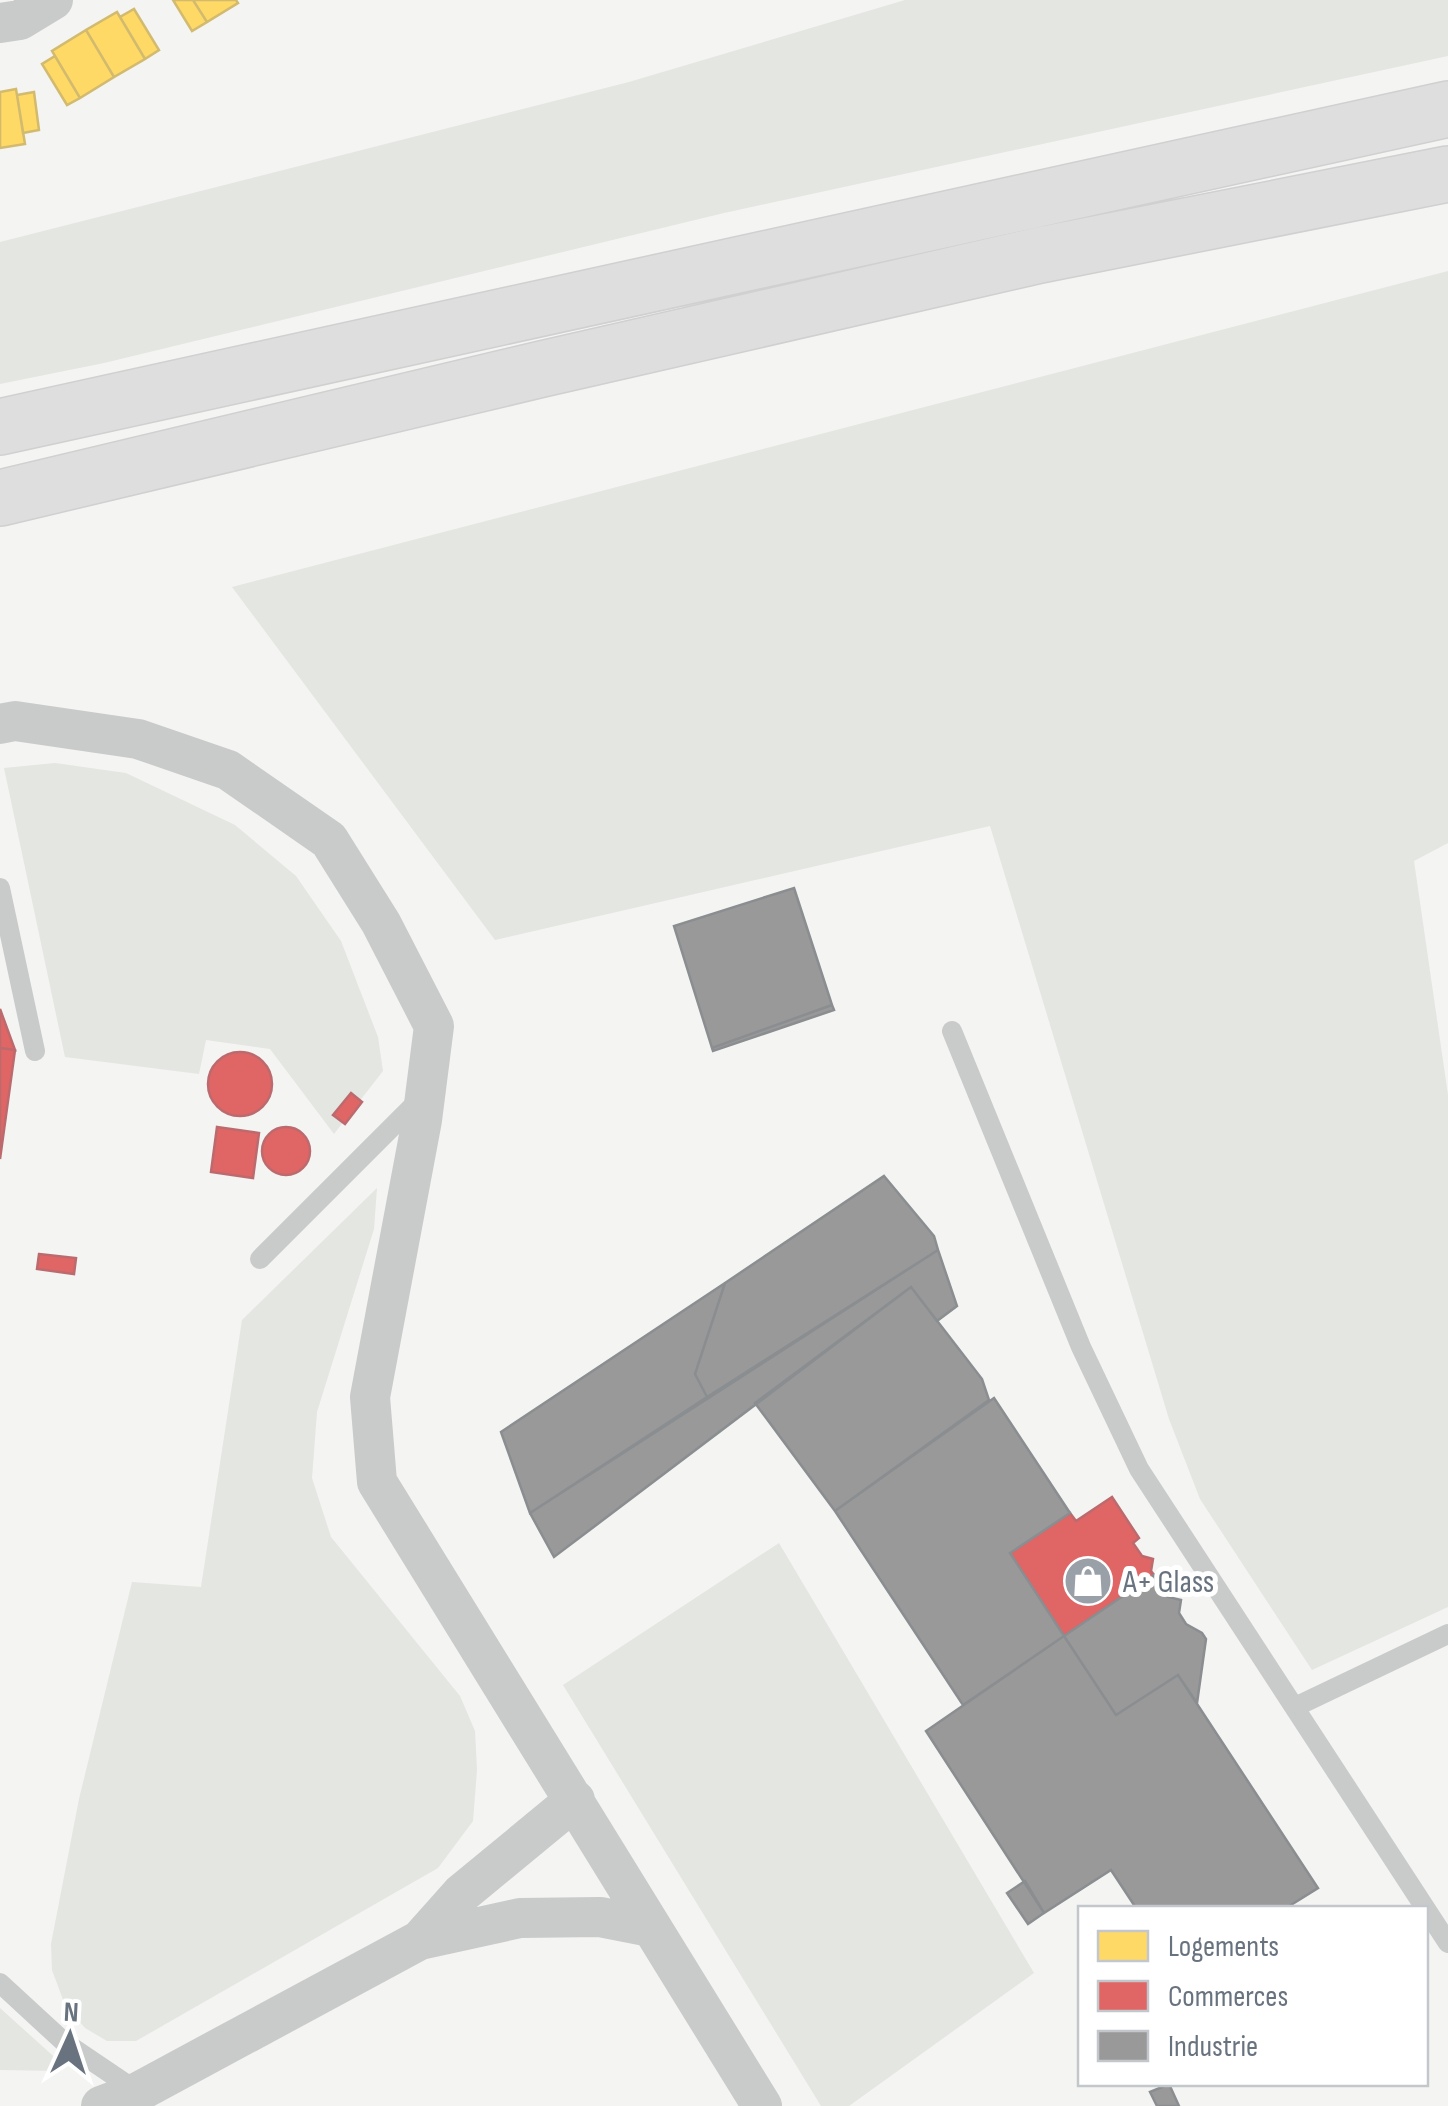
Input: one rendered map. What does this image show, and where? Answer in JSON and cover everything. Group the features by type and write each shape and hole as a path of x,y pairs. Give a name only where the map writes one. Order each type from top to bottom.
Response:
{"highway":[{"path":"0,428 1448,109"},
{"path":"0,498 1040,255 1448,174"}],"street":[{"path":"0,23 20,20 53,0"},
{"path":"0,724 15,721 138,739 228,770 329,840 381,923 434,1026 426,1093 370,1397 377,1482 762,2106"},
{"path":"420,1940 462,1894 575,1800"},
{"path":"119,2099 420,1940 520,1918 600,1917 652,1927"}],"lane":[{"path":"0,888 36,1051"},
{"path":"952,1031 1081,1346 1139,1469 1444,1929"},
{"path":"260,1259 426,1093"},
{"path":"1295,1706 1448,1634"},
{"path":"0,1983 119,2099"}],"shaded area":[{"path":"905,0 1448,0 1448,56 724,213 104,363 0,384 0,242 629,82"},
{"path":"1448,271 1448,843 1414,861 1448,1095 1448,1607 1312,1670 1200,1499 1169,1419 990,826 495,940 232,587"},
{"path":"55,763 126,773 235,825 296,876 341,941 378,1037 383,1071 334,1134 270,1049 206,1040 199,1074 65,1057 4,768"},
{"path":"377,1188 374,1229 317,1412 312,1478 331,1537 460,1696 475,1731 473,1821 438,1868 136,2041 107,2041 85,2028 65,2005 52,1970 51,1944 79,1799 132,1582 201,1587 242,1320"},
{"path":"779,1543 1034,1973 849,2106 821,2106 563,1685"},
{"path":"0,2008 61,2063 61,2071 0,2070"}],"building: Logements":[{"path":"173,0 193,0 207,22 192,31"},
{"path":"193,0 236,0 238,3 207,22"},
{"path":"134,9 159,50 145,59 120,17"},
{"path":"117,12 145,59 114,77 86,30"},
{"path":"86,30 114,77 80,98 52,51"},
{"path":"55,56 80,98 67,105 42,64"},
{"path":"16,89 25,144 0,148 0,92"},
{"path":"34,92 39,130 23,133 17,95"}],"building: Commerces":[{"path":"0,1009 15,1050 0,1048"},
{"path":"0,1048 15,1050 0,1159"},
{"path":"240,1052 263,1061 272,1084 263,1107 240,1116 217,1107 208,1084 217,1061"},
{"path":"351,1093 362,1102 345,1124 333,1115"},
{"path":"217,1127 259,1133 253,1178 211,1172"},
{"path":"286,1127 303,1134 310,1151 303,1168 286,1175 269,1168 262,1151 269,1134"},
{"path":"39,1254 76,1258 74,1274 37,1269"},
{"path":"1112,1497 1139,1538 1133,1543 1142,1556 1153,1559 1154,1575 1064,1636 1010,1553 1070,1513 1076,1521"}],"building: Industrie":[{"path":"794,888 832,1005 712,1048 674,926"},
{"path":"832,1005 834,1010 713,1051 712,1048"},
{"path":"884,1176 934,1236 938,1250 707,1397 695,1374 725,1283"},
{"path":"938,1250 957,1306 937,1321 911,1287 554,1557 530,1513"},
{"path":"725,1283 695,1374 707,1397 530,1513 501,1432"},
{"path":"911,1287 982,1379 989,1400 835,1511 755,1403"},
{"path":"994,1398 1070,1513 1010,1553 1064,1636 963,1705 835,1511"},
{"path":"1154,1575 1168,1597 1181,1600 1179,1613 1186,1624 1206,1639 1197,1703 1178,1675 1116,1715 1064,1636"},
{"path":"1064,1636 1116,1715 1178,1675 1318,1888 1289,1906 1135,1906 1111,1870 1044,1913 926,1731"},
{"path":"1025,1881 1044,1913 1028,1924 1007,1893"},
{"path":"1170,2086 1179,2106 1157,2106 1150,2092"}],"place":[{"name":"A+ Glass","path":"1088,1581"}]}
